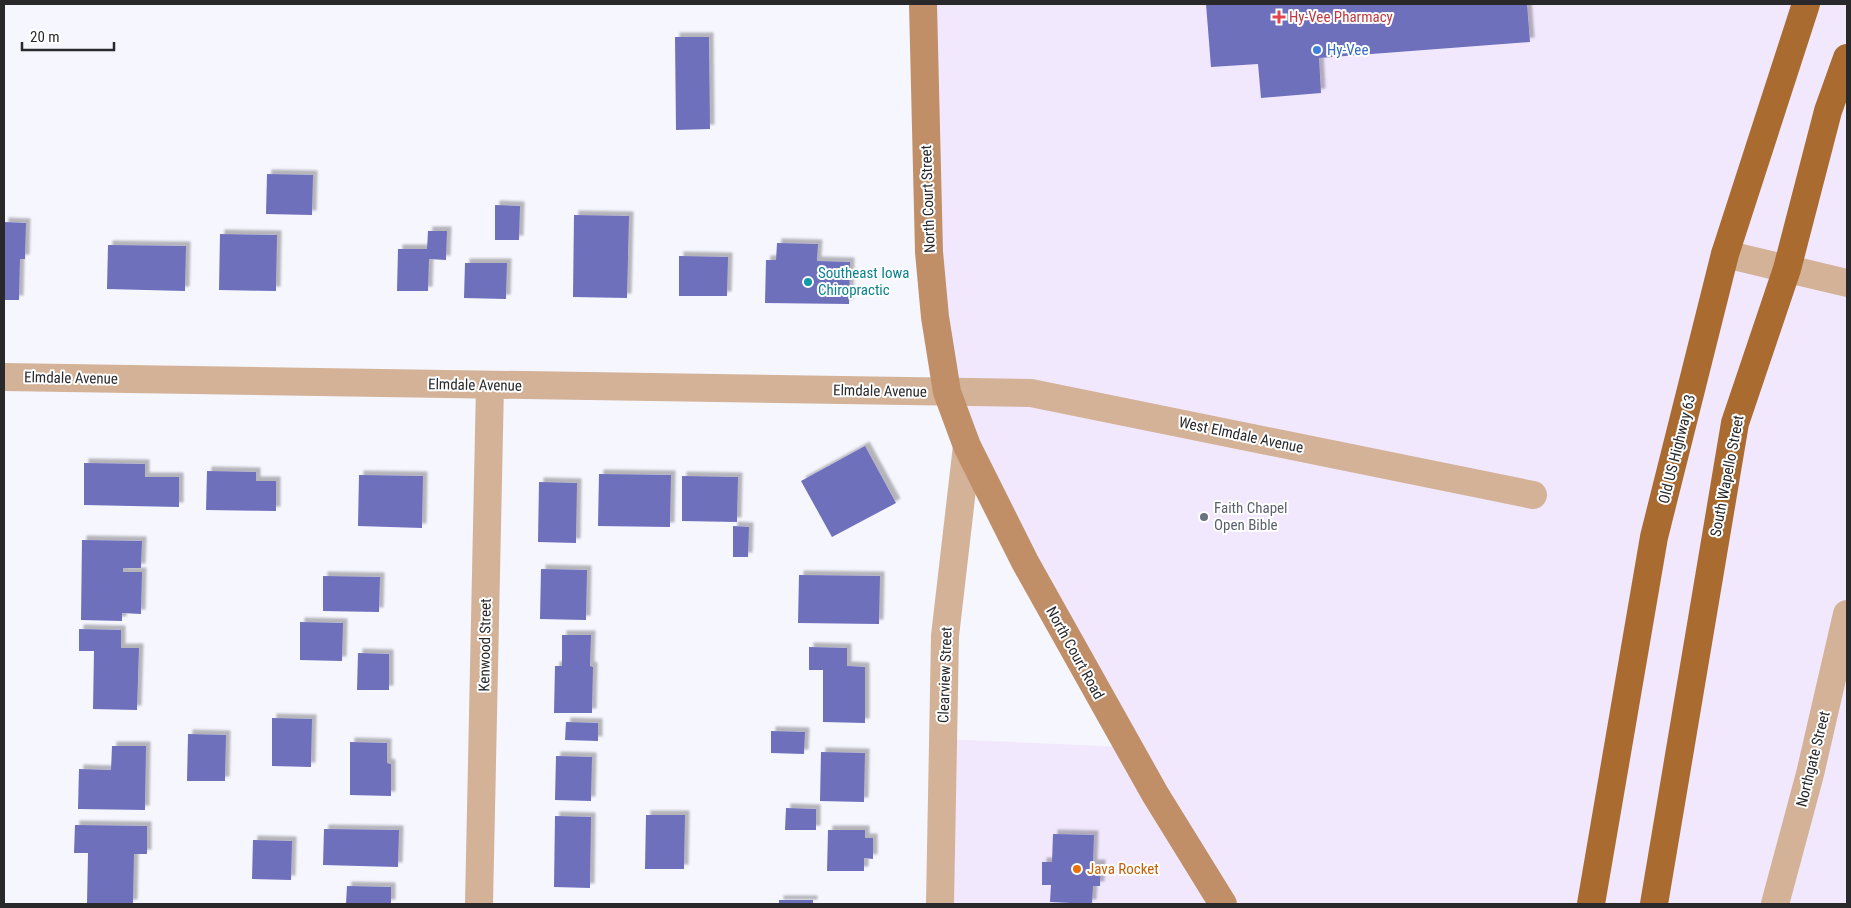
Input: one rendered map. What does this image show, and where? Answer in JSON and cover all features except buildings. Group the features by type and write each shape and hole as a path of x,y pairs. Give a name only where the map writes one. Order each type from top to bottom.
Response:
{"highway":[{"name":"Old US Highway 63","path":"1591,904 1654,537 1725,254 1806,4"},
{"name":"South Wapello Street","path":"1654,904 1734,423 1787,269 1828,111 1847,58"}],"main road":[{"name":"North Court Street","path":"924,4 929,252 934,316 947,392"},
{"name":"North Court Road","path":"947,392 967,446 1025,562 1155,794 1223,904"}],"street":[{"path":"1725,254 1847,283"},
{"name":"Elmdale Avenue","path":"4,377 947,392"},
{"name":"Kenwood Street","path":"479,904 490,385"},
{"name":"West Elmdale Avenue","path":"947,392 1031,393 1533,495"},
{"name":"Clearview Street","path":"940,904 945,636 967,446"},
{"name":"Northgate Street","path":"1775,904 1810,774 1847,614"}],"shaded area":[{"path":"925,4 1847,4 1847,904 940,904 943,739 1127,747 947,392"}],"place":[{"name":"Hy-Vee Pharmacy","path":"1279,17"},
{"name":"Hy-Vee","path":"1317,50"},
{"name":"Southeast Iowa Chiropractic","path":"808,282"},
{"name":"Faith Chapel Open Bible","path":"1204,517"},
{"name":"Java Rocket","path":"1077,869"}]}
